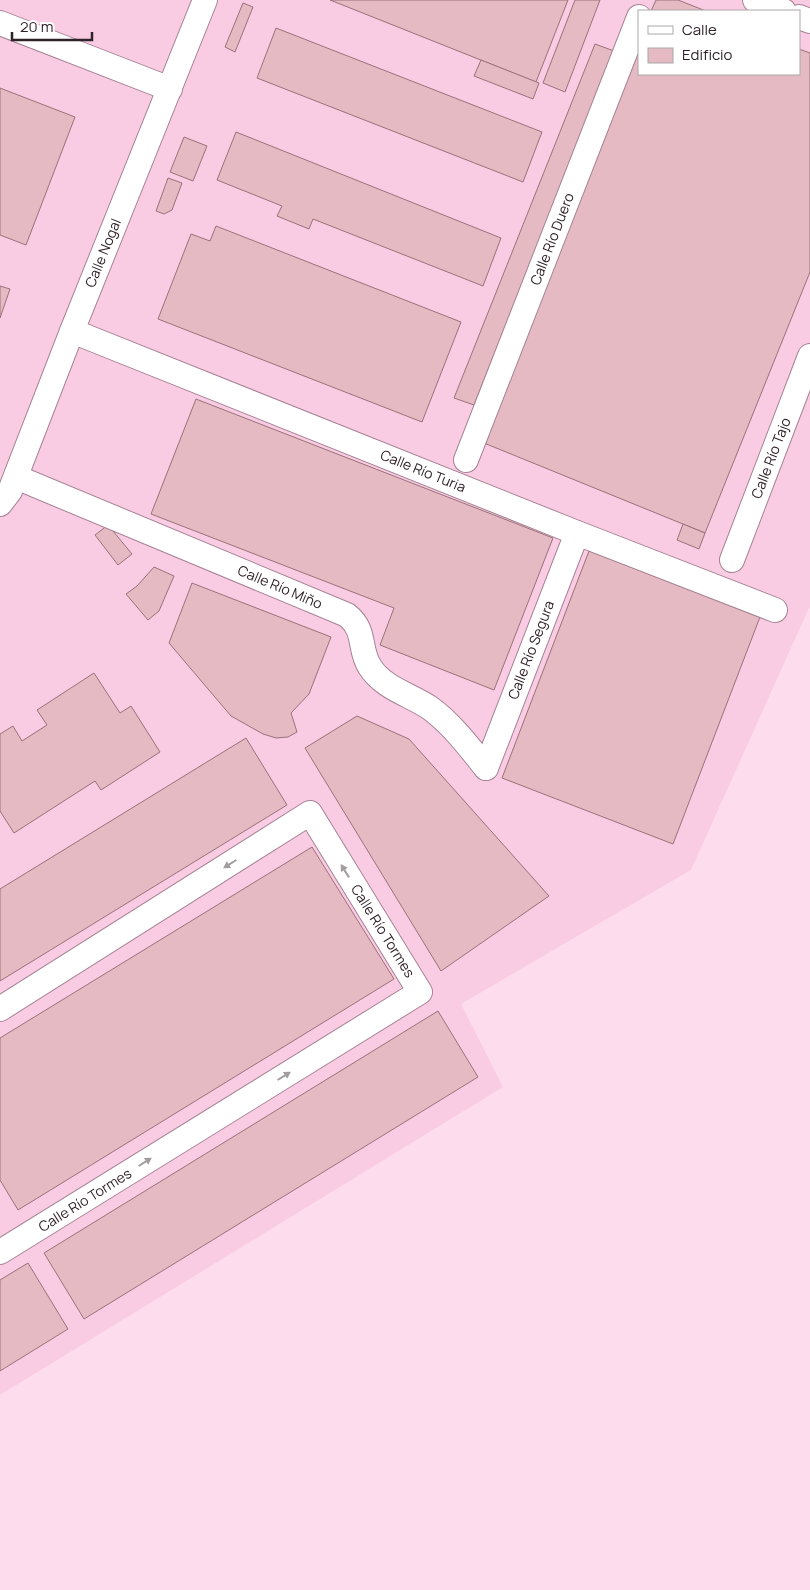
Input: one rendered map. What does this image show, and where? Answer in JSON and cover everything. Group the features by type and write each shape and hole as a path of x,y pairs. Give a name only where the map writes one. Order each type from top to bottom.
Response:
{"street":[{"name":"Calle Nogal","path":"6,490 205,0"},
{"path":"755,0 781,10"},
{"name":"Calle Río Duero","path":"466,460 638,20"},
{"path":"0,23 170,89"},
{"name":"Calle Río Turia","path":"72,331 775,610"},
{"name":"Calle Río Tajo","path":"732,560 810,356"},
{"name":"Calle Río Miño","path":"6,490 347,616 356,622 369,667 379,678 430,708 463,739 486,768"},
{"name":"Calle Río Segura","path":"486,768 577,533"},
{"name":"Calle Río Tormes","path":"0,1009 310,813 420,992 0,1252"}],"shaded area":[{"path":"0,0 810,0 810,609 691,870 461,1004 503,1087 0,1395"}],"building":[{"path":"330,0 568,0 536,82"},
{"path":"575,0 600,0 565,92 543,83"},
{"path":"656,0 678,0 703,10 651,10"},
{"path":"243,3 253,7 235,52 225,47"},
{"path":"276,28 542,132 523,182 257,78"},
{"path":"595,44 614,51 474,405 454,398"},
{"path":"638,45 638,75 800,75 800,49 810,53 810,272 705,533 479,441"},
{"path":"481,60 539,83 533,99 474,76"},
{"path":"0,88 75,117 26,245 0,235"},
{"path":"236,132 501,238 483,286 313,219 309,229 277,216 282,206 217,180"},
{"path":"184,137 207,146 193,181 170,172"},
{"path":"168,178 182,183 172,210 164,214 156,211"},
{"path":"216,226 461,322 422,422 158,319 191,234 210,241"},
{"path":"0,286 10,289 0,318"},
{"path":"196,399 553,538 494,690 380,645 394,608 151,514"},
{"path":"683,524 705,533 699,549 677,540"},
{"path":"108,525 132,554 118,565 95,535"},
{"path":"589,551 760,617 673,844 502,778"},
{"path":"154,567 174,576 159,611 148,620 126,594 137,586"},
{"path":"192,583 331,637 309,694 291,713 297,732 288,737 276,738 263,734 231,716 169,643"},
{"path":"94,673 120,713 131,706 160,752 101,790 95,781 14,833 0,811 0,734 13,726 22,741 47,725 37,710"},
{"path":"357,716 409,739 549,896 441,971 305,748"},
{"path":"246,738 287,805 0,981 0,889"},
{"path":"312,847 394,979 18,1210 0,1180 0,1038"},
{"path":"438,1011 478,1077 84,1319 44,1253"},
{"path":"28,1263 68,1329 0,1371 0,1280"}]}
